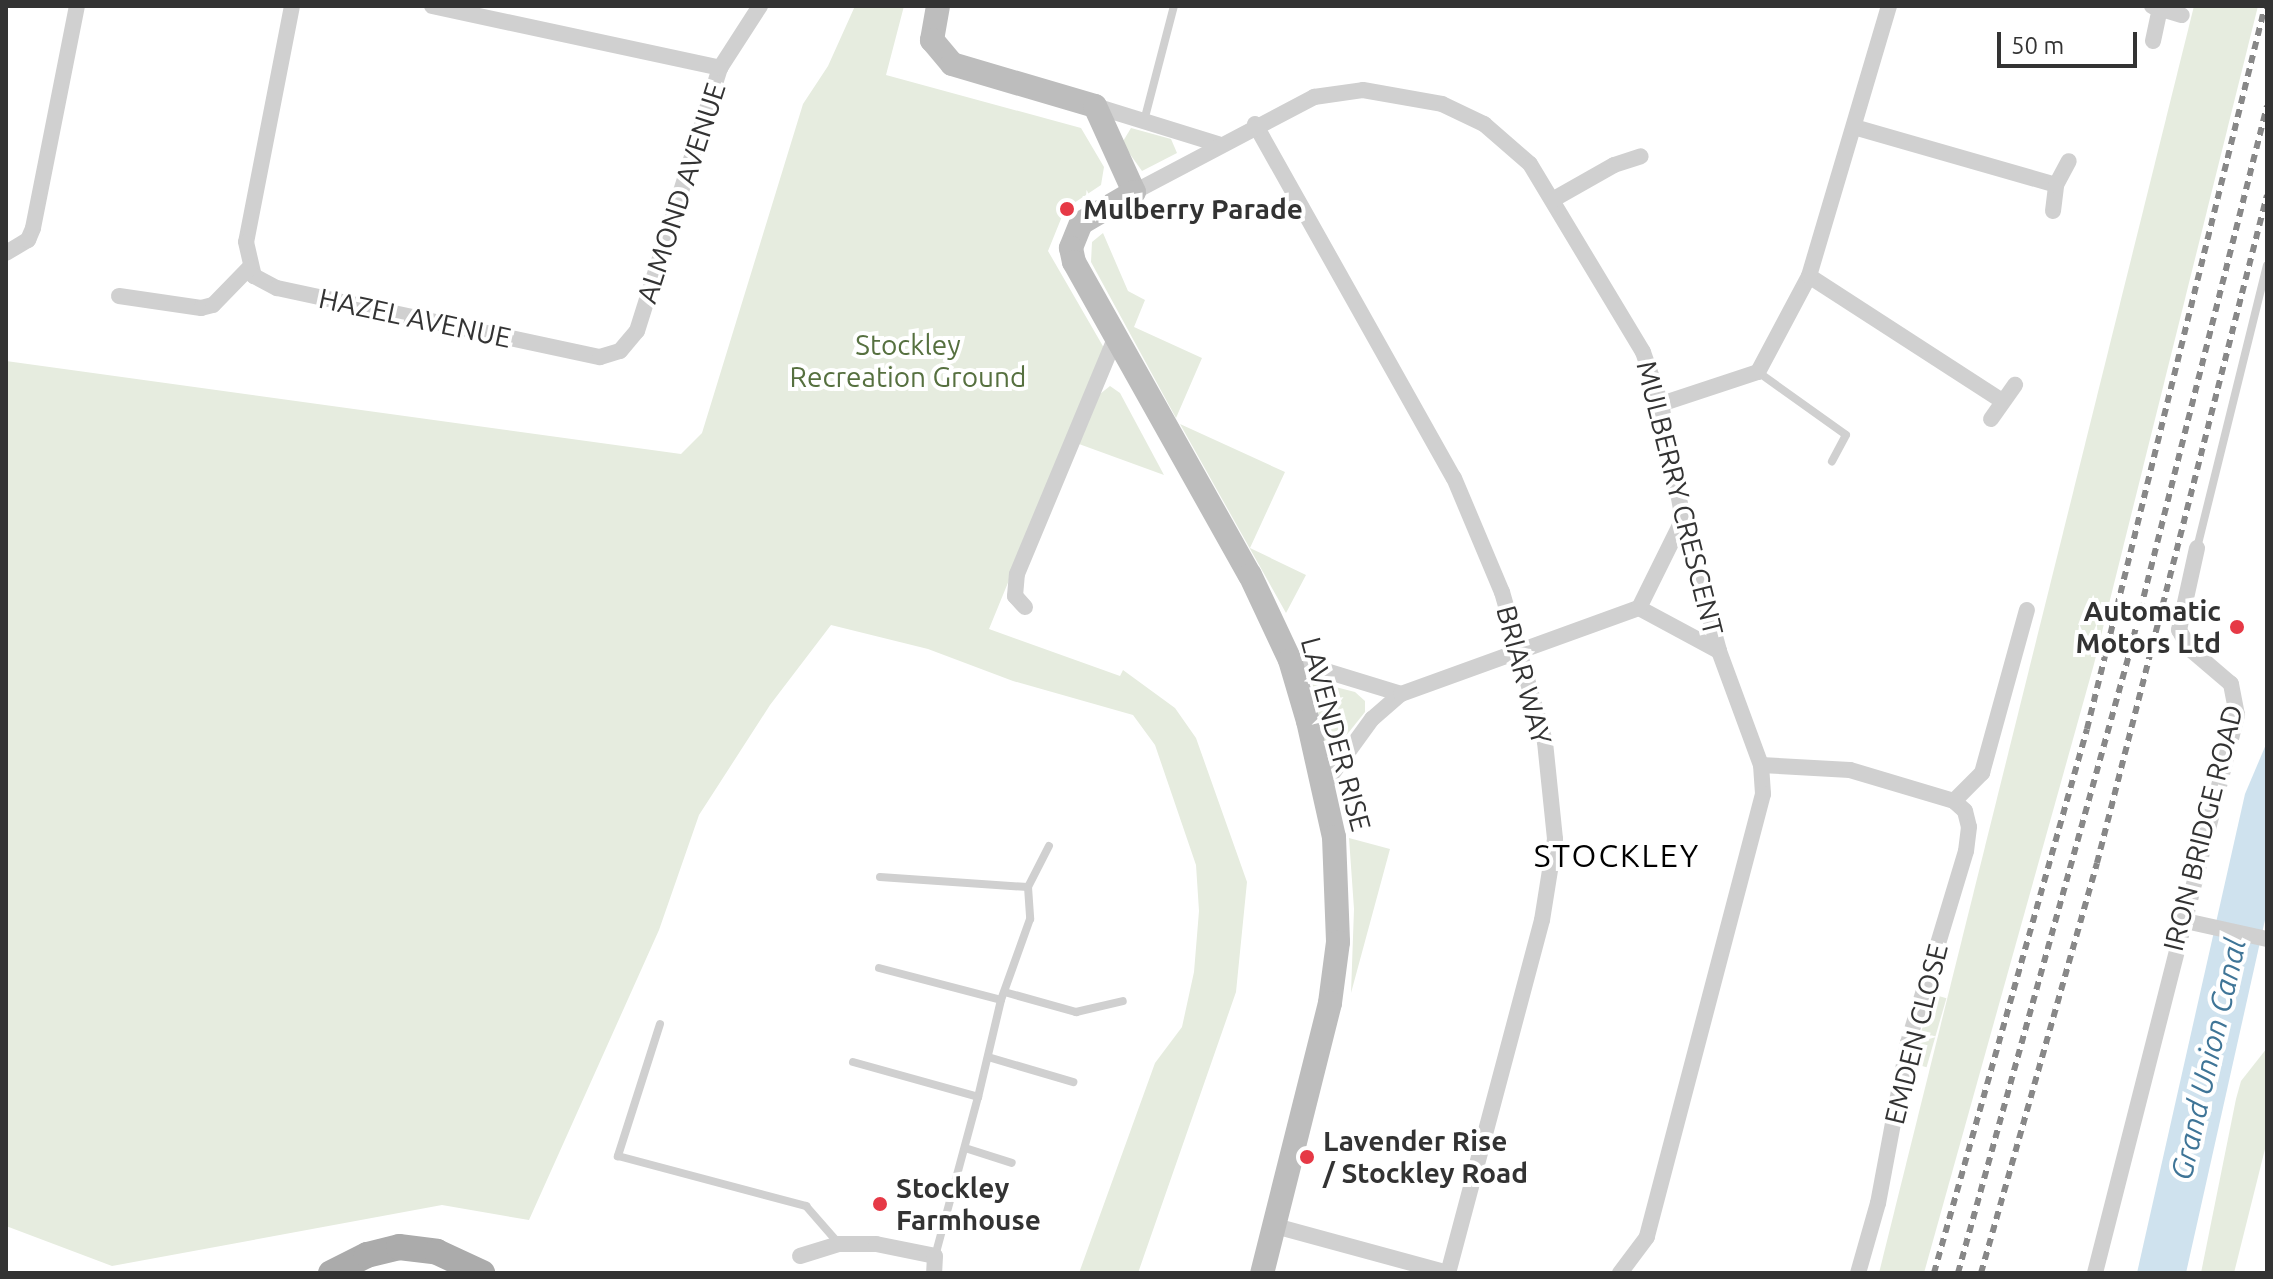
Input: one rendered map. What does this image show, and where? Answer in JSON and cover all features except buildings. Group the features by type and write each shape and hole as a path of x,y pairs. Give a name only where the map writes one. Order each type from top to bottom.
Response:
{"main road":[{"path":"343,1270 399,1247 482,1273"}],"street":[{"path":"6,253 28,240 33,228 77,6"},
{"path":"119,296 201,308 213,305 249,268 246,242 292,6"},
{"path":"432,6 720,68"},
{"name":"ALMOND AVENUE","path":"588,356 611,355 637,331 720,68 760,6"},
{"path":"938,6 932,33 939,54 962,69 1218,144"},
{"path":"1661,404 1758,372 1809,276 1889,6"},
{"path":"2153,41 2156,7 2182,15"},
{"name":"MULBERRY CRESCENT","path":"1134,192 1255,124 1330,93 1363,90 1427,99 1465,113 1503,137 1554,199 1643,352 1661,404 1683,519 1719,651 1761,765 1763,794 1647,1237 1620,1273"},
{"path":"1095,106 1134,192"},
{"name":"BRIAR WAY","path":"1255,124 1454,478 1502,592 1545,742 1555,839 1542,920 1448,1273"},
{"path":"1854,127 2056,185"},
{"path":"1554,199 1614,165 1641,156"},
{"path":"2053,211 2056,185 2069,161"},
{"name":"LAVENDER RISE","path":"1134,192 1081,223 1072,255 1115,339 1250,575 1290,660 1324,785 1337,861 1338,942 1330,1003 1262,1273"},
{"name":"HAZEL AVENUE","path":"249,268 277,288 588,356"},
{"path":"1809,276 2001,400"},
{"path":"1025,607 1014,591 1017,574 1115,339"},
{"path":"1991,419 2001,400 2015,385"},
{"path":"1324,785 1372,719 1401,694 1639,608 1683,519"},
{"name":"IRON BRIDGE ROAD","path":"2095,1273 2181,920 2237,715 2236,691 2181,640 2179,630 2197,548"},
{"path":"1639,608 1719,651"},
{"path":"1761,765 1850,770 1954,801 1982,773 2027,610"},
{"path":"1290,660 1401,694"},
{"name":"EMDEN CLOSE","path":"1858,1273 1878,1203 1908,1043 1966,851 1969,827 1965,811 1954,801"},
{"path":"2181,920 2267,939"},
{"path":"1275,1226 1448,1273"},
{"path":"800,1256 839,1244 876,1244 935,1265"}],"lane":[{"path":"1144,121 1174,6"},
{"name":"IRON BRIDGE ROAD","path":"2197,548 2267,266"},
{"path":"1758,372 1846,435 1832,461"},
{"path":"935,1265 988,1057 1030,919 1028,887 1049,846"},
{"path":"880,877 1028,887"},
{"path":"879,968 1076,1012 1123,1001"},
{"path":"660,1024 618,1156 806,1206 839,1244"},
{"path":"988,1057 1073,1082"},
{"path":"853,1062 978,1097"},
{"path":"965,1148 1012,1163"}],"green space":[{"name":"Stockley Recreation Ground","path":"855,6 904,6 886,75 1081,128 1104,167 1101,185 1065,209 1048,251 1104,348 989,629 1120,676 1123,670 1175,708 1196,738 1247,882 1236,992 1138,1273 1079,1273 1155,1063 1182,1027 1194,972 1199,911 1196,865 1155,745 1133,715 1013,681 928,649 831,625 770,705 699,815 659,930 529,1220 442,1205 112,1266 6,1226 6,361 681,454 702,433 803,104 828,66"},
{"path":"2194,6 2258,6 2094,664 1924,1273 1879,1273"},
{"path":"1131,128 1171,139 1177,153 1142,171 1122,143"},
{"path":"1103,233 1128,291 1145,300 1134,327 1202,358 1176,418 1091,262 1092,242"},
{"path":"1110,386 1120,393 1164,475 1079,444 1100,394"},
{"path":"1180,424 1285,472 1250,548 1306,575 1286,613"},
{"path":"1312,681 1355,692 1365,701 1365,712 1333,752 1326,751"},
{"path":"1349,838 1390,849 1351,993 1354,909"},
{"path":"1932,994 1946,998 1927,1067 1912,1063"},
{"path":"2267,1048 2267,1141 2234,1273 2201,1273 2241,1081"}],"water":[{"name":"Grand Union Canal","path":"2267,742 2267,911 2186,1273 2137,1273 2245,794"}],"railway":[{"path":"1934,1273 2087,729 2265,6"},
{"path":"1958,1273 2130,651 2267,106"},
{"path":"1981,1273 2097,863 2267,195"}],"place":[{"name":"Mulberry Parade","path":"1067,209"},
{"name":"Automatic Motors Ltd","path":"2237,627"},
{"name":"Lavender Rise / Stockley Road","path":"1307,1157"},
{"name":"Stockley Farmhouse","path":"880,1204"}],"district":[{"name":"STOCKLEY","path":"1617,855"}]}
